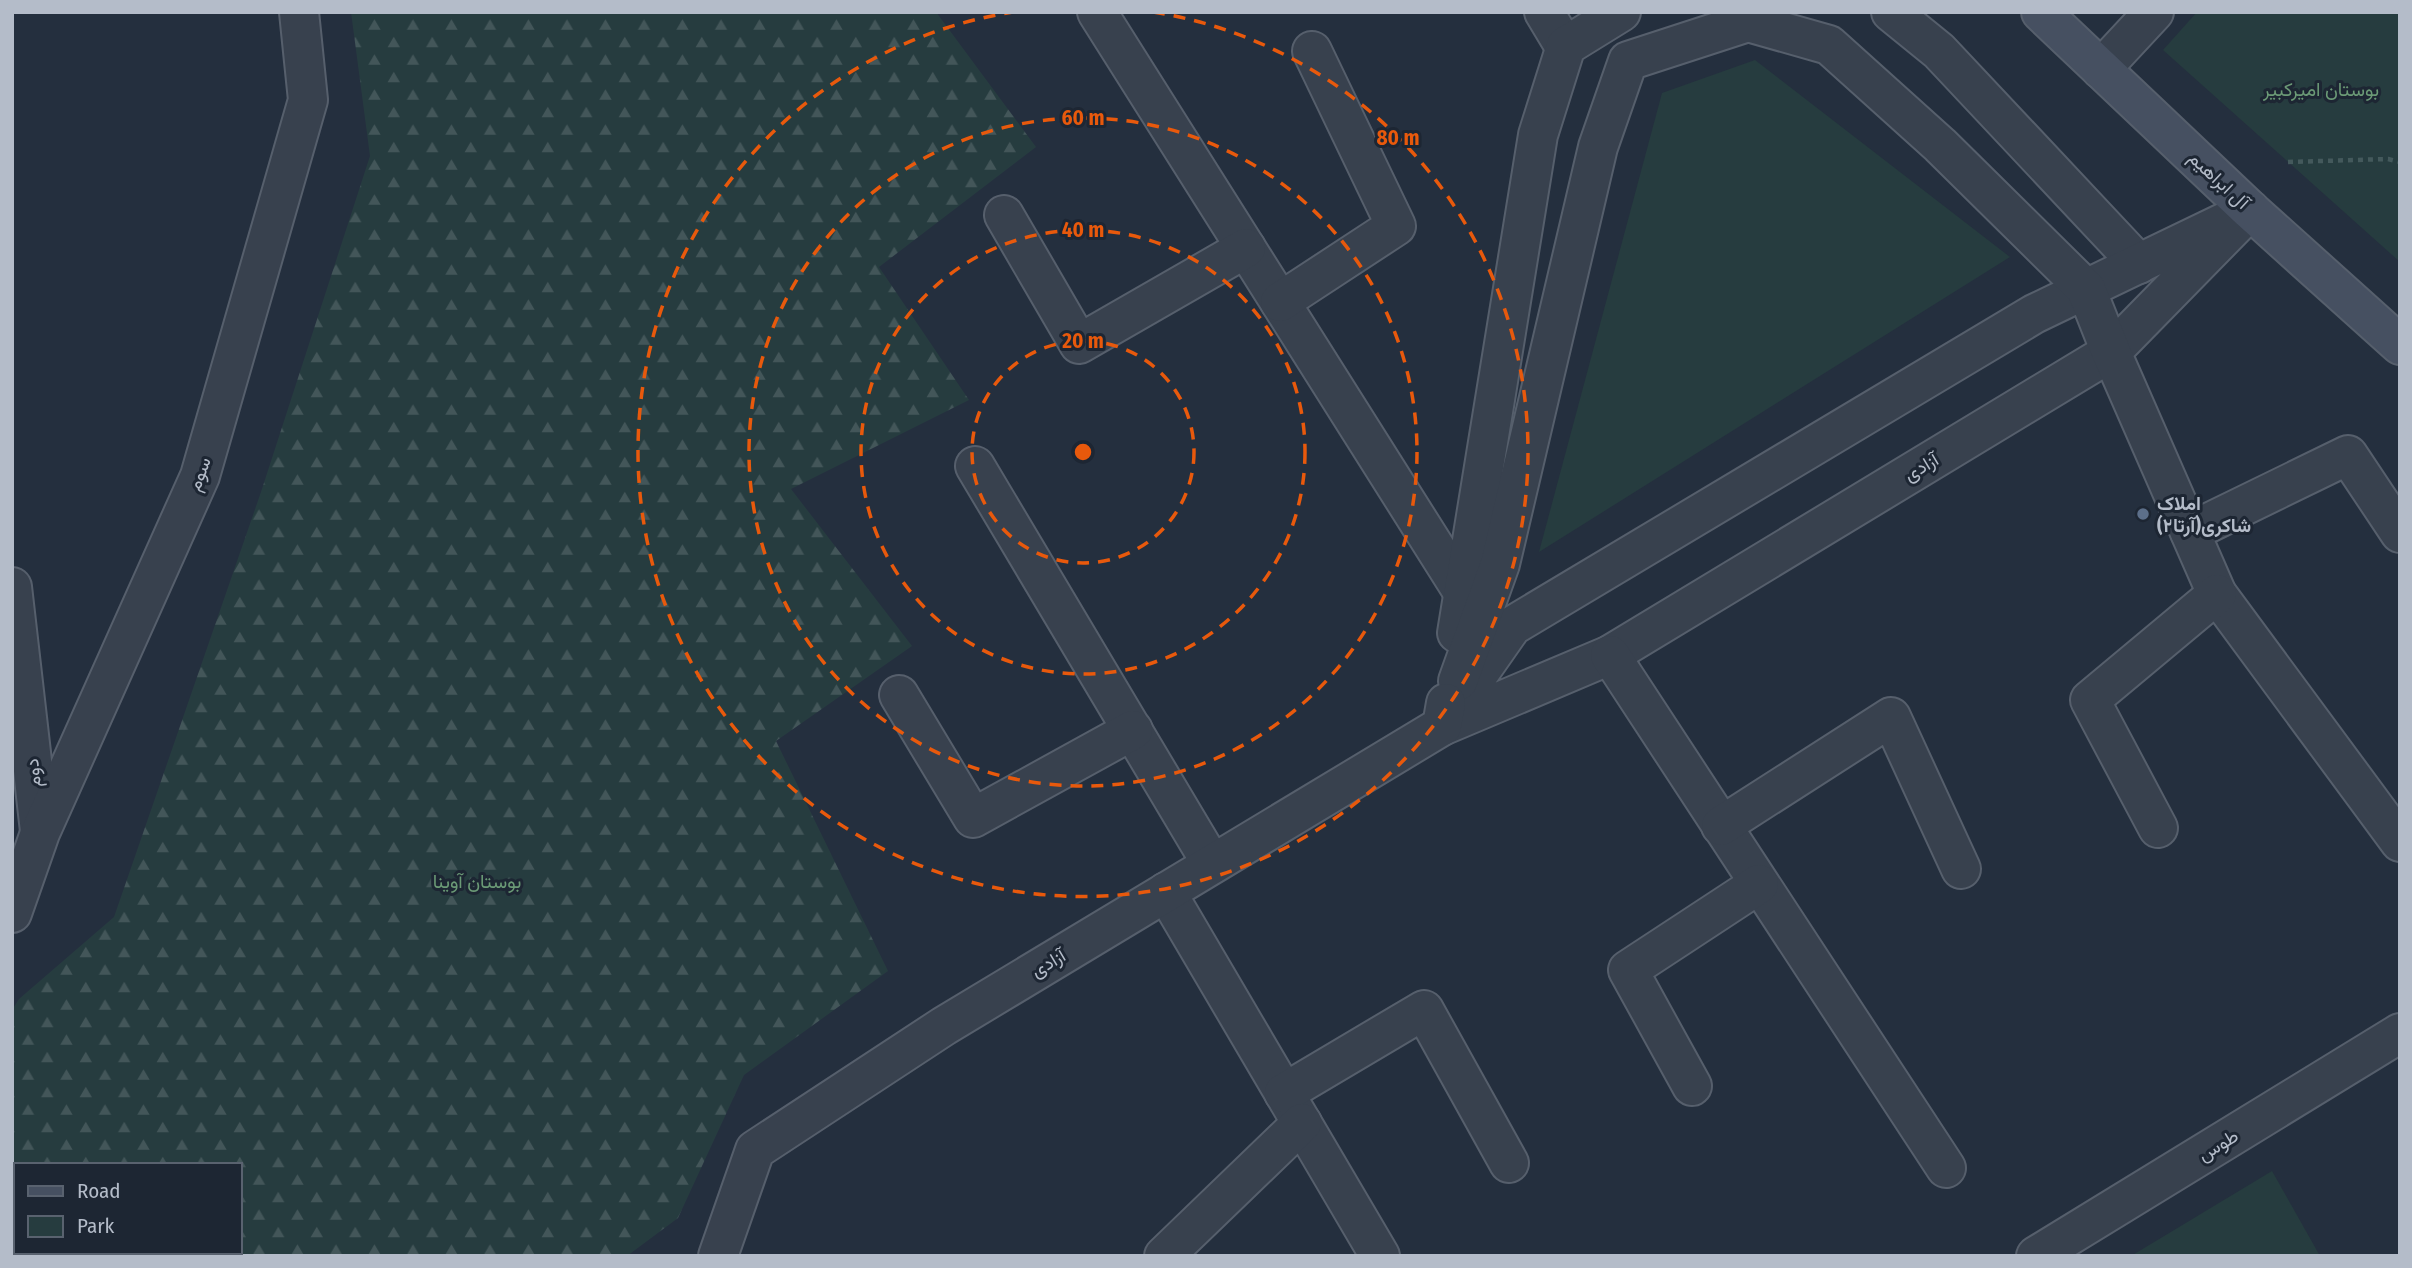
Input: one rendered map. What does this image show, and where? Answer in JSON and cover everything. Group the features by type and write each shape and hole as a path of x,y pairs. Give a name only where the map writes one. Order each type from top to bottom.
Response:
{"main road":[{"name":"آل ابراهیم","path":"2041,12 2250,210 2400,345"}],"street":[{"name":"سوم","path":"12,914 40,833 200,475 308,100 299,12"},
{"path":"1097,12 1464,593"},
{"path":"1544,12 1565,47"},
{"path":"1442,726 1538,135 1565,47 1621,12"},
{"path":"1891,12 1939,51 2138,264"},
{"path":"2101,69 2154,12"},
{"path":"1442,726 1500,564 1598,147 1628,61 1748,22 1829,45 1940,145 2086,289 2217,594 2400,842"},
{"path":"1280,302 1396,226 1312,51"},
{"name":"آزادی","path":"1442,726 1512,626 2034,314 2250,210"},
{"name":"آزادی","path":"718,1256 755,1150 944,1026 1442,726 1609,655 2111,352 2250,210"},
{"path":"1004,215 1079,344 1246,247"},
{"path":"2190,532 2348,455 2400,533"},
{"path":"975,466 1212,864"},
{"name":"دوم","path":"12,587 40,833"},
{"path":"2158,828 2090,700 2217,594"},
{"path":"1609,655 1946,1168"},
{"path":"899,695 973,818 1133,730"},
{"path":"1721,825 1891,717 1961,869"},
{"path":"1692,1086 1628,970 1759,884"},
{"path":"1166,892 1380,1256"},
{"path":"1164,1256 1293,1108 1424,1010 1509,1163"},
{"name":"طوس","path":"2040,1255 2400,1033"}],"path":[{"path":"2288,162 2388,159 2400,162"}],"green space":[{"name":"بوستان آوینا","path":"351,12 936,12 1036,147 879,267 969,400 791,489 912,646 776,741 888,971 744,1075 678,1218 627,1256 12,1256 12,1010 19,999 114,917 261,492 370,156"},
{"name":"بوستان امیرکبیر","path":"2197,12 2400,12 2400,262 2163,50"},
{"path":"1755,60 2010,257 1539,552 1662,93"},
{"path":"2272,1171 2320,1256 2131,1256"}],"place":[{"name":"املاک شاکری(آرتا۲)","path":"2143,514"}]}
